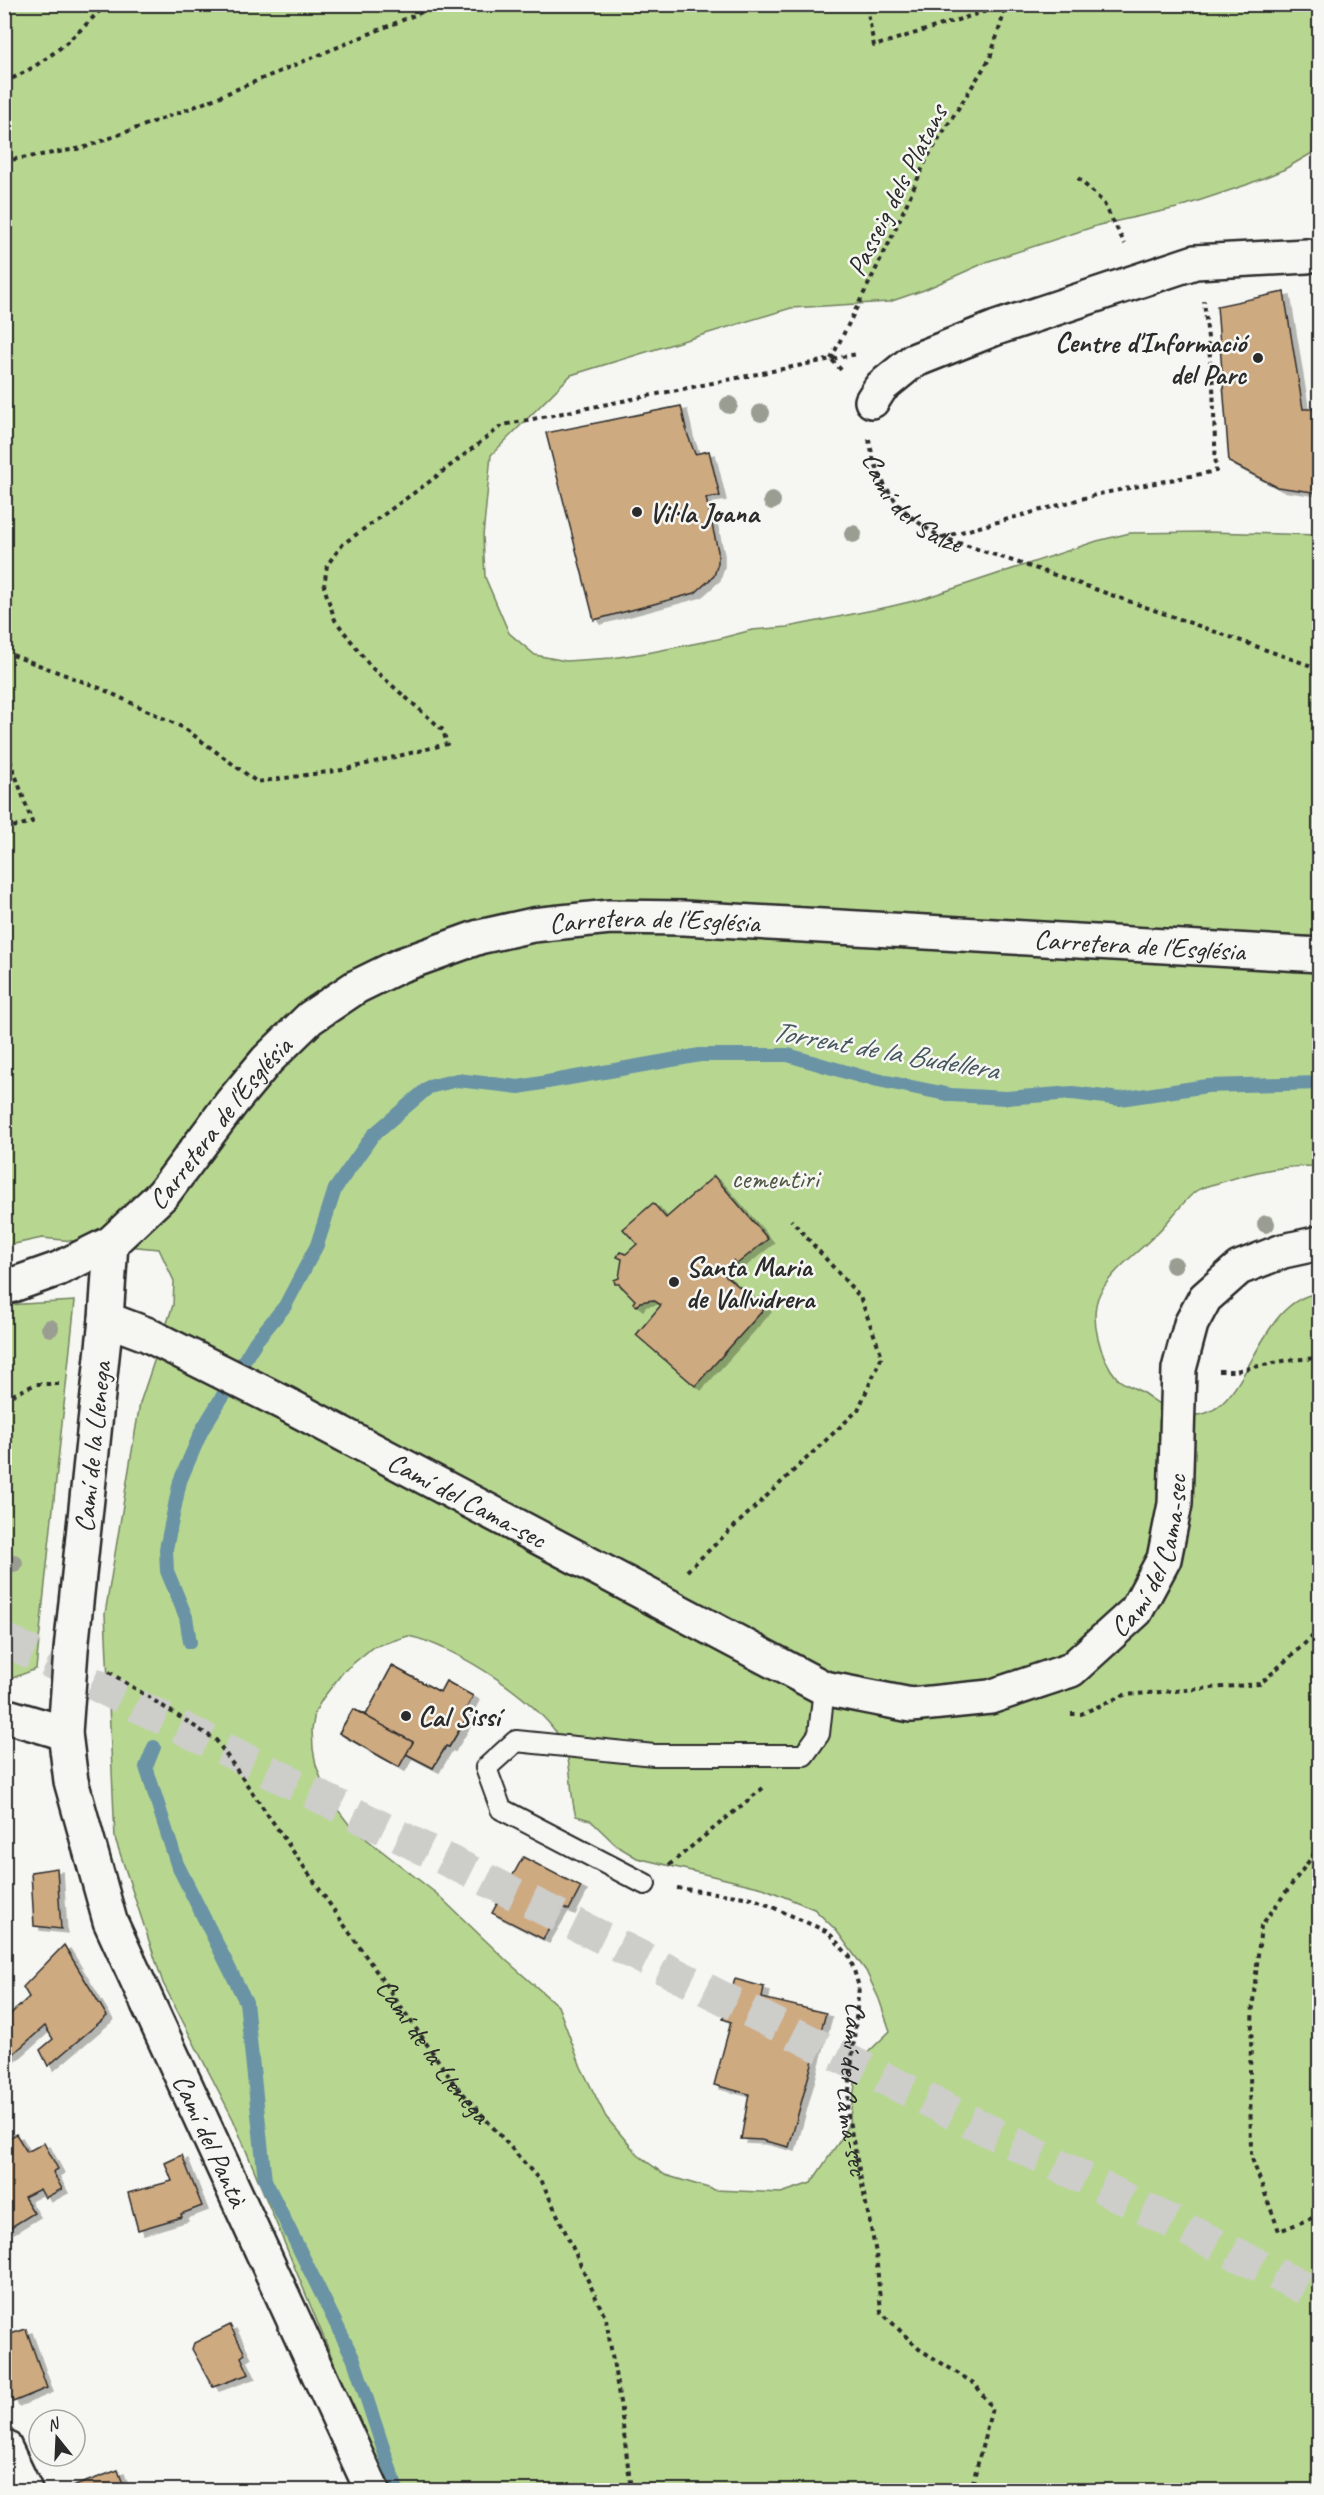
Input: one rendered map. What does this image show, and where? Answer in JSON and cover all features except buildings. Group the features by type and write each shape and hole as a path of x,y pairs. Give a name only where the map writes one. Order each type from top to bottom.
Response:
{"street":[{"name":"Camí del Salze","path":"872,401 881,387 894,374 913,361 947,346 1195,262 1307,256"},
{"name":"Carretera de l'Església","path":"4,1288 58,1269 111,1243 162,1194 267,1060 310,1018 356,987 401,965 479,937 533,924 610,917 684,918 1320,955"},
{"name":"Camí de la Llenega","path":"65,1733 71,1650 106,1320 111,1243"},
{"name":"Camí del Cama-sec","path":"106,1320 146,1334 288,1405 824,1688 911,1705 990,1697 1071,1670 1136,1611 1164,1559 1175,1504 1179,1369 1191,1324 1205,1298 1239,1268 1283,1251 1320,1243"},
{"path":"4,1715 65,1733"},
{"name":"Camí del Pantà","path":"65,1733 71,1781 110,1921 372,2490"},
{"path":"4,2446 25,2490"}],"lane":[{"path":"645,1884 501,1809 486,1768 516,1741 654,1755 804,1755 819,1734 824,1688"}],"path":[{"path":"4,81 45,61 82,29 106,4"},
{"path":"4,161 83,148 199,105 441,4"},
{"path":"858,4 867,7 874,46 1007,5"},
{"name":"Passeig dels Platans","path":"4,652 99,688 184,728 257,782 342,770 447,744 443,730 371,667 335,620 324,587 327,565 343,544 503,425 831,359 890,241 927,158 990,58 1007,5"},
{"path":"1077,178 1103,202 1127,249"},
{"path":"941,537 1099,494 1216,471 1213,385 1202,284 1195,262"},
{"name":"Camí del Salze","path":"872,401 867,418 868,440 873,462 883,484 923,527 941,537 1320,669"},
{"path":"4,743 32,822 4,829"},
{"path":"659,1599 858,1410 882,1356 860,1297 791,1220"},
{"path":"1235,1371 1288,1360 1320,1358"},
{"path":"4,1399 36,1384 65,1384"},
{"path":"1069,1713 1081,1714 1124,1695 1260,1684 1314,1635 1320,1634"},
{"name":"Camí de la Llenega","path":"117,1677 216,1740 453,2082 543,2184 606,2319 620,2402 631,2490"},
{"path":"645,1884 804,1755"},
{"path":"1320,1846 1261,1926 1253,2002 1250,2070 1251,2156 1279,2230 1320,2215"},
{"name":"Camí del Cama-sec","path":"645,1884 752,1898 828,1932 850,1957 859,1987 847,2111 876,2253 881,2312 919,2349 975,2384 992,2408 971,2490"}],"green space":[{"name":"cementiri","path":"5,5 1319,5 1319,149 1283,170 1246,185 1177,208 1099,225 989,261 924,290 889,302 791,308 571,375 491,455 483,536 485,577 509,633 535,655 566,661 612,658 652,652 752,630 788,627 888,607 922,599 1097,541 1130,533 1209,532 1319,535 1319,1166 1259,1172 1209,1185 1196,1191 1105,1284 1100,1293 1095,1314 1101,1349 1105,1360 1117,1378 1174,1412 1197,1415 1215,1409 1230,1395 1281,1315 1298,1300 1319,1293 1319,2490 383,2490 331,2355 233,2119 163,1983 115,1838 105,1614 140,1403 173,1305 174,1281 159,1249 42,1238 5,1246","holes":["408,1636 427,1641 497,1679 540,1713 565,1748 576,1816 590,1820 617,1846 637,1858 763,1888 814,1909 836,1930 866,1971 890,2031 854,2066 855,2085 849,2122 841,2139 811,2183 781,2193 715,2190 665,2175 638,2155 606,2117 581,2067 558,2006 437,1894 351,1827 328,1797 316,1765 312,1730 315,1712 323,1698 343,1672 373,1647"]},
{"path":"75,1301 36,1669 5,1681 5,1305"}],"waterway":[{"name":"Torrent de la Budellera","path":"190,1642 186,1617 167,1571 166,1549 180,1481 202,1430 256,1341 285,1306 317,1245 335,1189 373,1135 429,1087 457,1080 519,1087 700,1055 788,1055 863,1077 951,1095 1006,1098 1073,1093 1120,1099 1207,1086 1320,1083"},
{"path":"154,1747 146,1767 177,1864 246,2002 265,2180 354,2360 397,2490"}],"tunnel":[{"path":"4,1639 1320,2296"}],"place":[{"name":"Centre d'Informació del Parc","path":"1258,358"},
{"name":"Vil·la Joana","path":"637,512"},
{"name":"Santa Maria de Vallvidrera","path":"674,1282"},
{"name":"Cal Sissí","path":"406,1716"}]}
